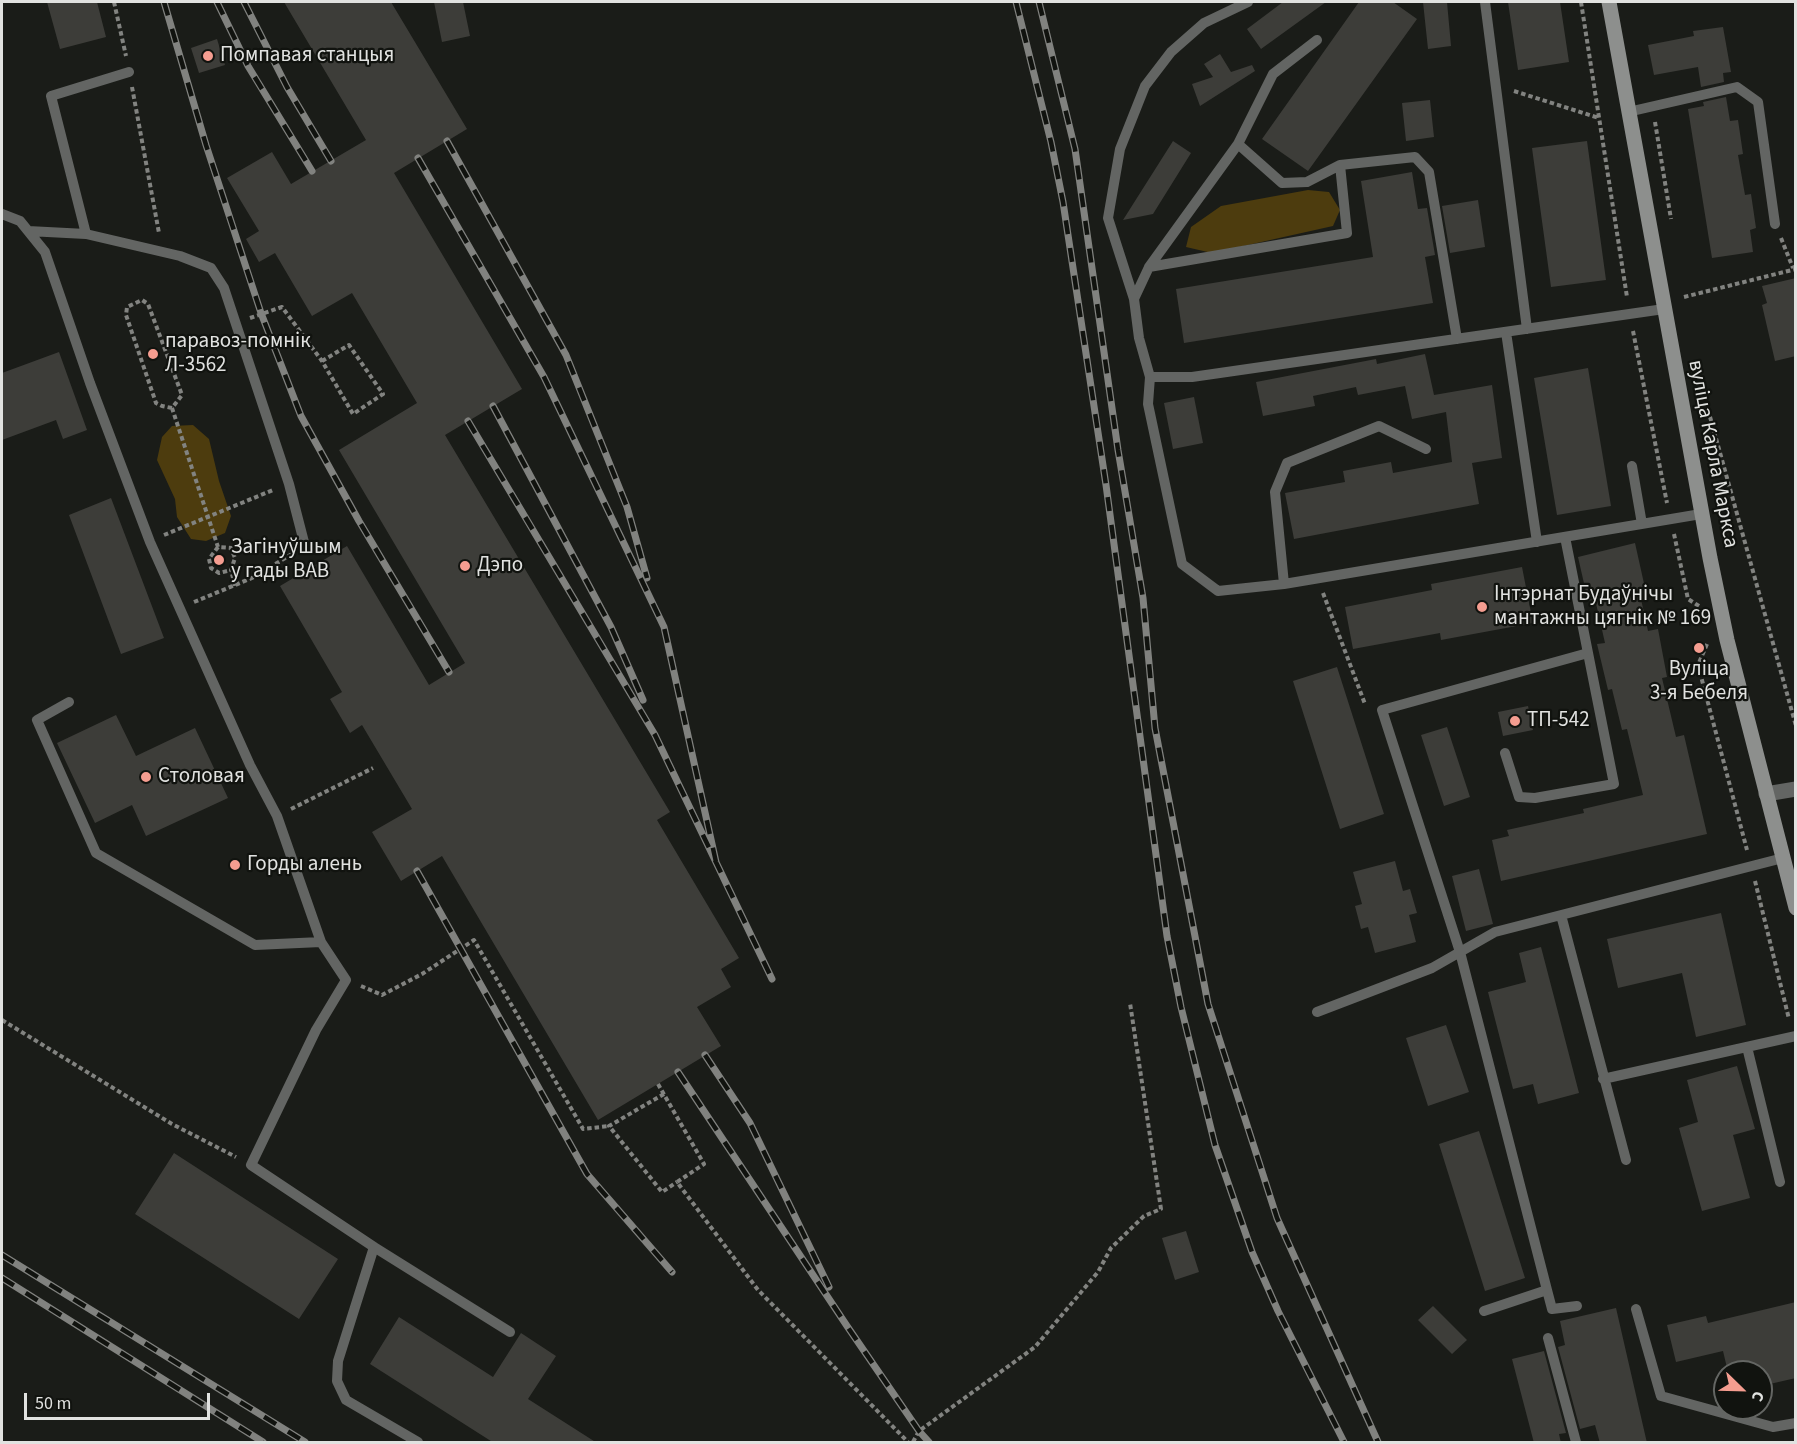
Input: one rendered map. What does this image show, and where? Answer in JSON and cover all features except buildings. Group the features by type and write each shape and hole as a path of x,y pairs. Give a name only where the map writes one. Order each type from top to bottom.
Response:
{"main road":[{"name":"вуліца Карла Маркса","path":"1609,2 1701,514 1727,640 1796,909"}],"street":[{"path":"1766,794 1796,789"}],"lane":[{"path":"1248,2 1204,23 1171,52 1145,86 1120,149 1108,218 1134,299 1139,338 1150,377 1148,404 1182,564 1218,591 1284,584 1701,514"},
{"path":"1485,2 1527,329"},
{"path":"1134,299 1149,267 1238,144 1273,74 1317,40"},
{"path":"86,234 51,96 129,72"},
{"path":"1628,111 1737,87 1758,102 1775,224"},
{"path":"1238,144 1282,183 1307,182 1340,165 1415,157 1429,172 1457,339"},
{"path":"1149,267 1347,233 1340,165"},
{"path":"2,214 20,220 45,252 98,404 150,542 250,765 277,816 321,942 346,980 316,1030 251,1165 374,1247 510,1332"},
{"path":"28,231 86,234 163,252 211,268 224,288 289,484 305,546"},
{"path":"1150,377 1192,378 1664,309"},
{"path":"1506,332 1537,542"},
{"path":"1284,584 1275,492 1287,463 1379,426 1426,449"},
{"path":"1632,466 1642,524"},
{"path":"1504,753 1519,797 1535,798 1614,784 1565,537"},
{"path":"1577,1306 1552,1309 1460,952 1382,710 1588,653"},
{"path":"69,702 37,720 96,853 255,945 321,942"},
{"path":"1317,1012 1432,968 1496,932 1783,858"},
{"path":"1561,915 1626,1160"},
{"path":"1603,1079 1796,1036"},
{"path":"1747,1047 1780,1182"},
{"path":"374,1247 338,1361 337,1381 346,1400 418,1443"},
{"path":"1484,1311 1547,1290"},
{"path":"1635,1309 1661,1396 1773,1427 1796,1423"},
{"path":"1548,1338 1576,1443"}],"path":[{"path":"114,2 163,252"},
{"path":"1496,86 1599,118"},
{"path":"1652,107 1673,230"},
{"path":"1684,297 1794,268 1775,224"},
{"path":"1682,286 1686,307"},
{"path":"142,300 148,303 182,395 172,408 156,403 126,315 127,307 142,300"},
{"path":"235,323 282,307 322,361 353,414 382,394 349,345 322,361"},
{"path":"1700,382 1796,726"},
{"path":"172,408 218,547"},
{"path":"150,542 289,484"},
{"path":"179,610 252,578 305,546"},
{"path":"218,547 209,559 211,568 219,573 231,570"},
{"path":"218,547 231,548 235,558 231,570 235,586"},
{"path":"1317,578 1368,712 1382,710"},
{"path":"277,816 374,768"},
{"path":"346,980 382,995 422,974 474,940 583,1129 609,1126 664,1094"},
{"path":"913,1443 919,1431 1035,1347 1098,1272 1111,1248 1144,1216 1161,1209 1130,1003"},
{"path":"2,1020 172,1124 251,1165"},
{"path":"609,1126 662,1192 704,1164 658,1084"},
{"path":"677,1182 758,1290 908,1443"}],"shaded area":[{"path":"1308,190 1329,192 1340,210 1333,226 1212,253 1186,247 1191,227 1221,206"},
{"path":"193,425 209,439 219,481 231,516 225,533 206,541 191,539 177,517 175,499 157,460 162,437 172,426"}],"railway":[{"path":"164,2 206,145 261,313 301,416 359,521 449,672"},
{"path":"217,2 248,66 312,171"},
{"path":"244,2 287,87 331,161"},
{"path":"1016,2 1051,142 1063,202 1106,485 1167,936 1181,1007 1215,1145 1252,1252 1278,1311 1344,1442"},
{"path":"1039,2 1075,149 1118,450 1143,598 1155,728 1208,1004 1277,1218 1378,1442"},
{"path":"447,141 566,355 627,507 647,578"},
{"path":"418,158 544,377 664,627 716,862"},
{"path":"493,406 611,627 643,700"},
{"path":"468,421 655,735 772,979"},
{"path":"417,871 587,1174 672,1272"},
{"path":"705,1055 750,1123 829,1287"},
{"path":"678,1072 847,1326 919,1431 929,1442"},
{"path":"2,1255 305,1442"},
{"path":"2,1278 263,1442"}],"place":[{"name":"Помпавая станцыя","path":"208,56"},
{"name":"паравоз-помнік Л-3562","path":"153,354"},
{"name":"Загінуўшым у гады ВАВ","path":"219,560"},
{"name":"Дэпо","path":"465,566"},
{"name":"Інтэрнат Будаўнічы мантажны цягнік № 169","path":"1482,607"},
{"name":"Вуліца 3-я Бебеля","path":"1699,648"},
{"name":"ТП-542","path":"1515,721"},
{"name":"Столовая","path":"146,777"},
{"name":"Горды алень","path":"235,865"}]}
